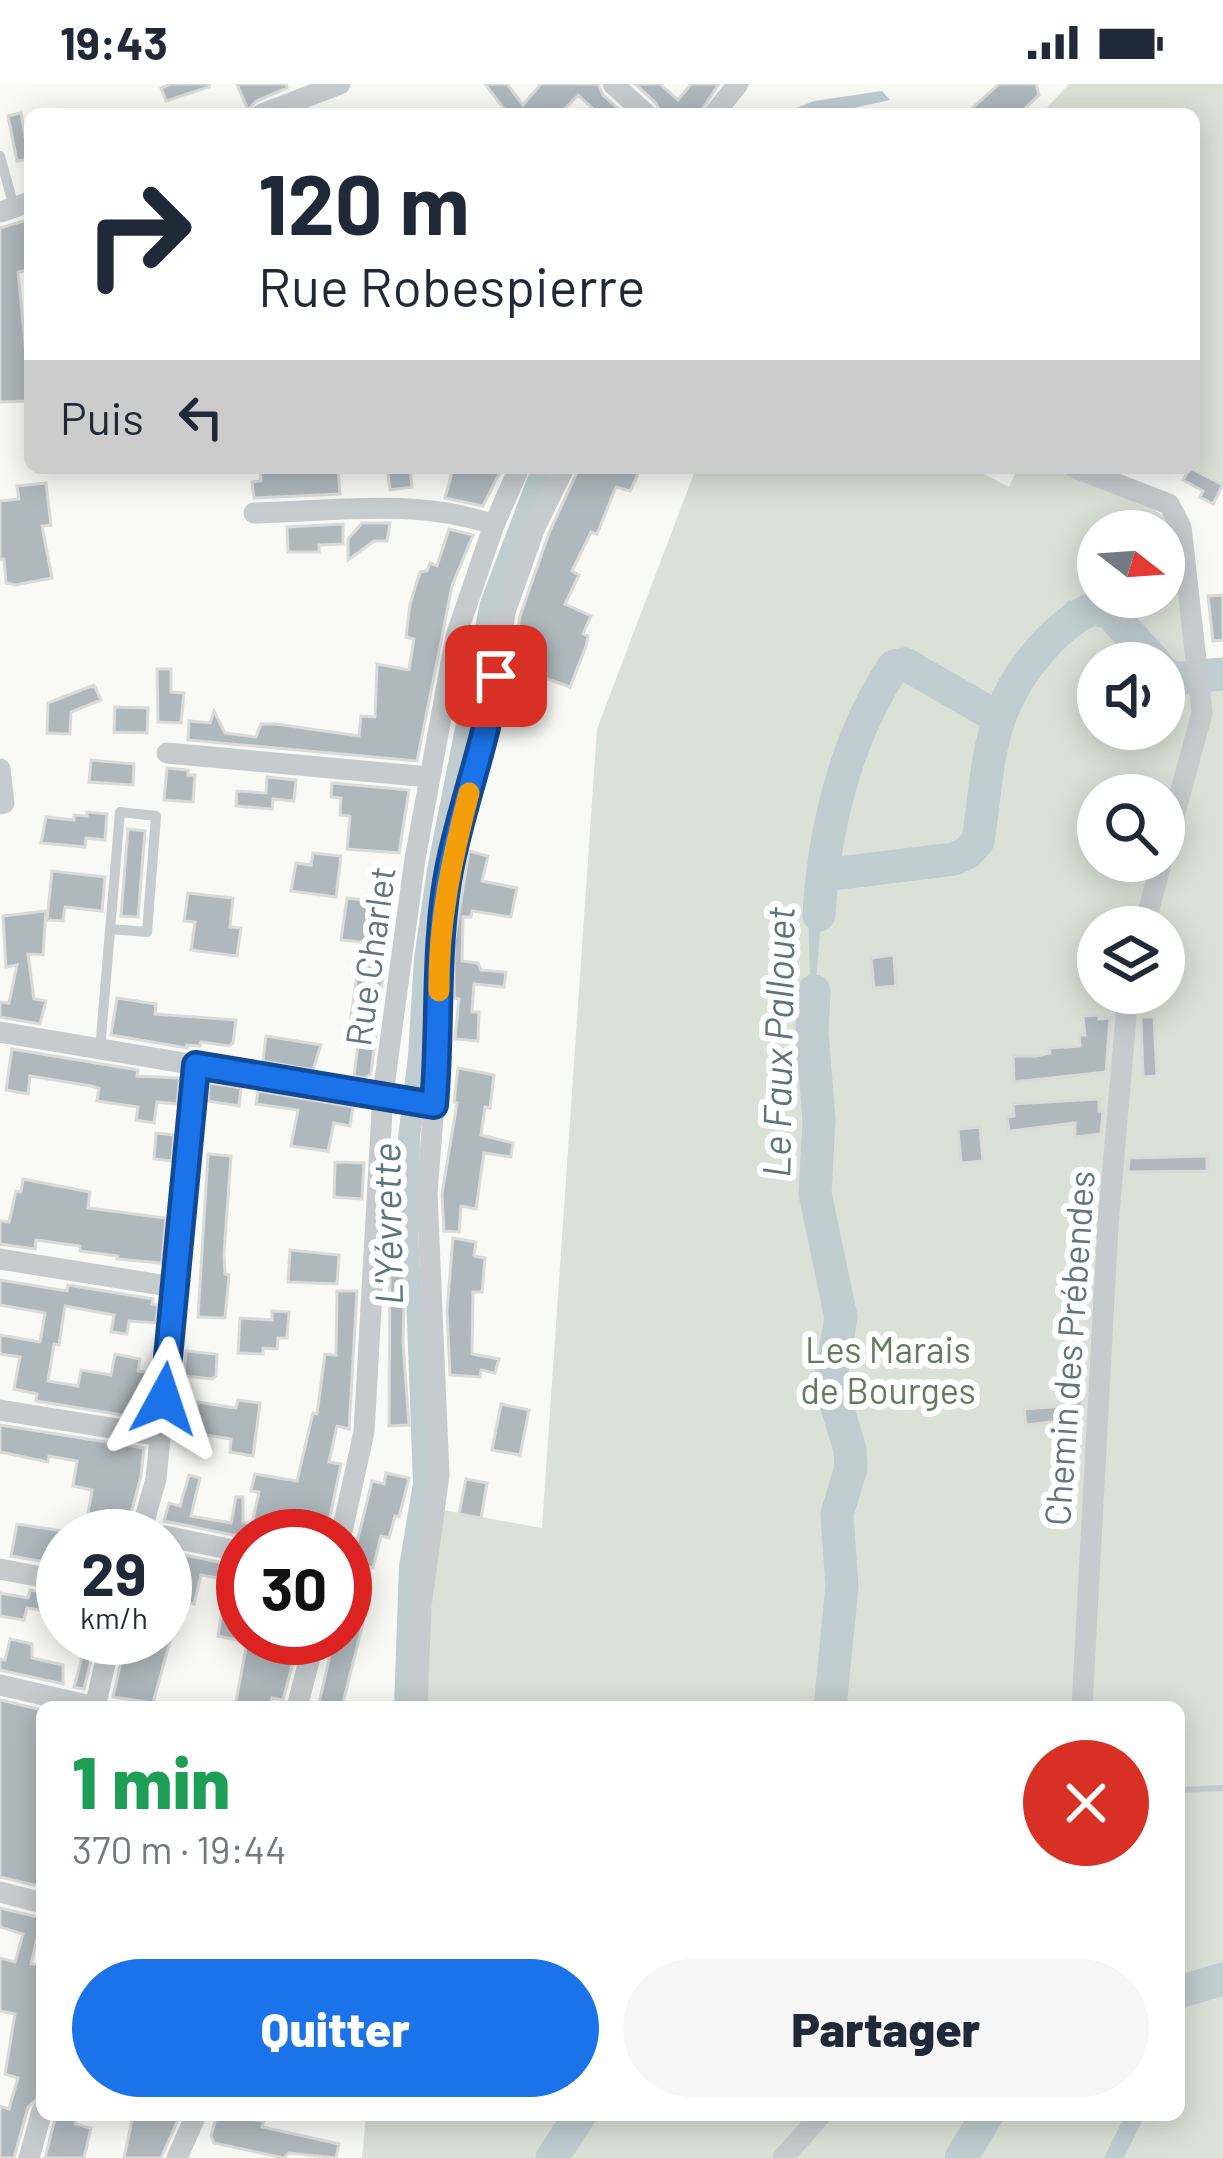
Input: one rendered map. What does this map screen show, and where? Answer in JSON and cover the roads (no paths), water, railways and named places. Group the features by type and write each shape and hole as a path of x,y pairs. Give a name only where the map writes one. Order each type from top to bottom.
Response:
{"street":[{"path":"278,108 340,84"},
{"path":"613,84 639,108"},
{"path":"719,108 738,84"},
{"name":"Rue Charlet","path":"347,1509 369,1390 391,1096 429,776 456,636 516,474"},
{"path":"416,1701 421,1606 439,1475 427,1192 430,1104 440,1042 439,942 448,864 492,708 505,611 535,527 561,474"},
{"path":"1091,474 1169,504 1177,513 1206,698 1150,906"},
{"path":"254,513 422,509 457,512 494,524"},
{"path":"167,753 429,776"},
{"path":"0,770 4,803 0,804"},
{"path":"419,859 448,864"},
{"name":"Chemin des Prébendes","path":"1082,1701 1108,1225 1126,1014"},
{"path":"0,1032 430,1104"},
{"path":"154,1509 196,1065"},
{"path":"0,1259 174,1287"},
{"path":"0,1410 161,1436"},
{"path":"0,1569 36,1575"},
{"path":"96,1701 105,1665"},
{"path":"299,1701 308,1665"},
{"path":"0,1685 69,1701"},
{"path":"0,1892 36,1901"},
{"path":"29,2158 39,2121"},
{"path":"177,2158 193,2121"},
{"path":"783,2158 815,2121"}],"lane":[{"path":"0,156 15,207"},
{"path":"100,1049 110,929 120,812 157,816 147,932 110,929"}],"waterway":[{"name":"Le Faux Pallouet","path":"824,875 954,859 967,853 978,841 1000,716 1042,648 1094,608 1111,614 1137,642"},
{"name":"Le Faux Pallouet","path":"819,915 840,785 863,723 894,666 905,664 997,717"},
{"name":"Le Faux Pallouet","path":"1185,678 1223,674"},
{"name":"Le Faux Pallouet","path":"814,991 819,1121 815,1194 841,1317 830,1383 851,1468 837,1514 842,1586 831,1701"},
{"path":"1185,1790 1223,1788"},
{"path":"1185,1990 1223,1979"},
{"name":"Le Faux Pallouet","path":"552,2158 576,2121"},
{"path":"961,2158 983,2121"},
{"path":"1114,2158 1132,2121"}],"water label":[{"name":"L'Yévrette","path":"386,1224"}],"park label":[{"name":"Les Marais de Bourges","path":"888,1368"}]}
